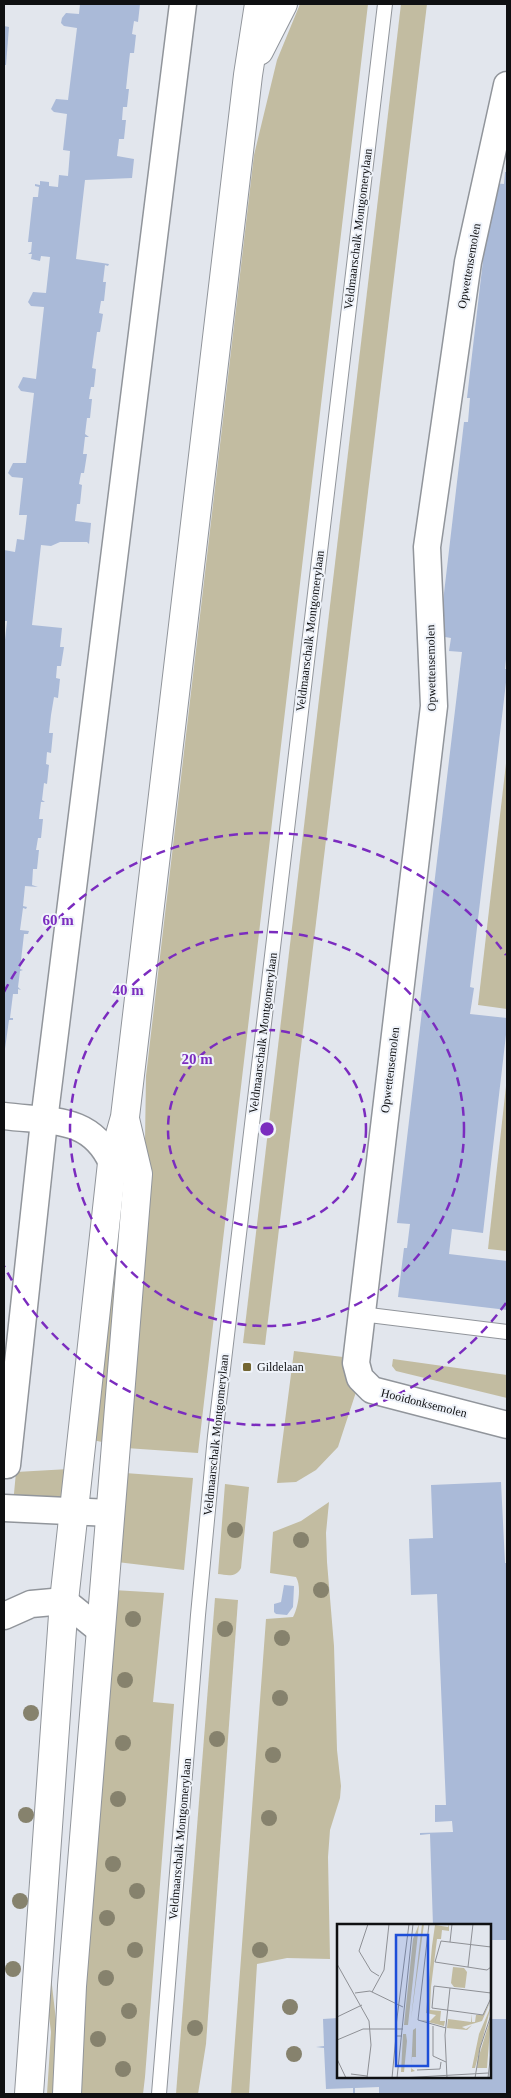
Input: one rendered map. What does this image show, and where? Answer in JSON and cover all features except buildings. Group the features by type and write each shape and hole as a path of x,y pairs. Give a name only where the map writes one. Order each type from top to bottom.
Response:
{"main road":[{"path":"29,2094 72,1512 112,1163 125,1117 248,75 259,4"},
{"path":"248,75 283,4"},
{"path":"67,2094 72,1986 138,1174 125,1117"}],"street":[{"path":"7,1465 44,1121 183,4"},
{"name":"Opwettensemolen","path":"356,1362 434,706 427,547 468,262 507,85"},
{"path":"4,1116 76,1124 87,1130 105,1148 112,1163"},
{"name":"Hooidonksemolen","path":"356,1362 360,1378 372,1390 507,1425"},
{"path":"4,1508 110,1513"},
{"path":"4,1616 31,1604 64,1601 100,1630"}],"lane":[{"name":"Veldmaarschalk Montgomerylaan","path":"159,2094 197,1625 214,1445 385,4"},
{"path":"361,1314 507,1332"}],"shaded area":[{"path":"300,4 368,4 198,1453 126,1448 143,1269 146,1076 254,155 277,60"},
{"path":"401,4 427,4 265,1345 243,1343"},
{"path":"507,755 507,1009 478,1005"},
{"path":"507,1077 507,1251 488,1249"},
{"path":"126,1150 110,1402 102,1442 88,1439"},
{"path":"294,1351 343,1357 347,1374 356,1392 338,1447 316,1470 296,1482 277,1483"},
{"path":"393,1359 507,1375 507,1398 396,1371 392,1366"},
{"path":"69,1469 66,1506 13,1504 16,1472"},
{"path":"125,1473 193,1478 184,1570 117,1562"},
{"path":"225,1484 249,1487 241,1568 237,1573 231,1575 218,1574"},
{"path":"329,1502 326,1533 327,1562 334,1646 337,1750 341,1786 340,1798 330,1830 328,1857 330,1959 287,1958 257,1964 249,2094 231,2094 266,1619 293,1617 299,1597 299,1586 296,1577 270,1573 273,1532 301,1521"},
{"path":"113,1590 164,1593 153,1702 174,1704 145,2077 143,2094 73,2094"},
{"path":"215,1598 238,1600 206,2044 198,2094 176,2094"},
{"path":"71,1635 76,1637 50,1941 57,2053 53,2094 47,2094 51,2032 43,1967 43,1940 68,1638"}],"place":[{"name":"Gildelaan","path":"247,1367"}]}
